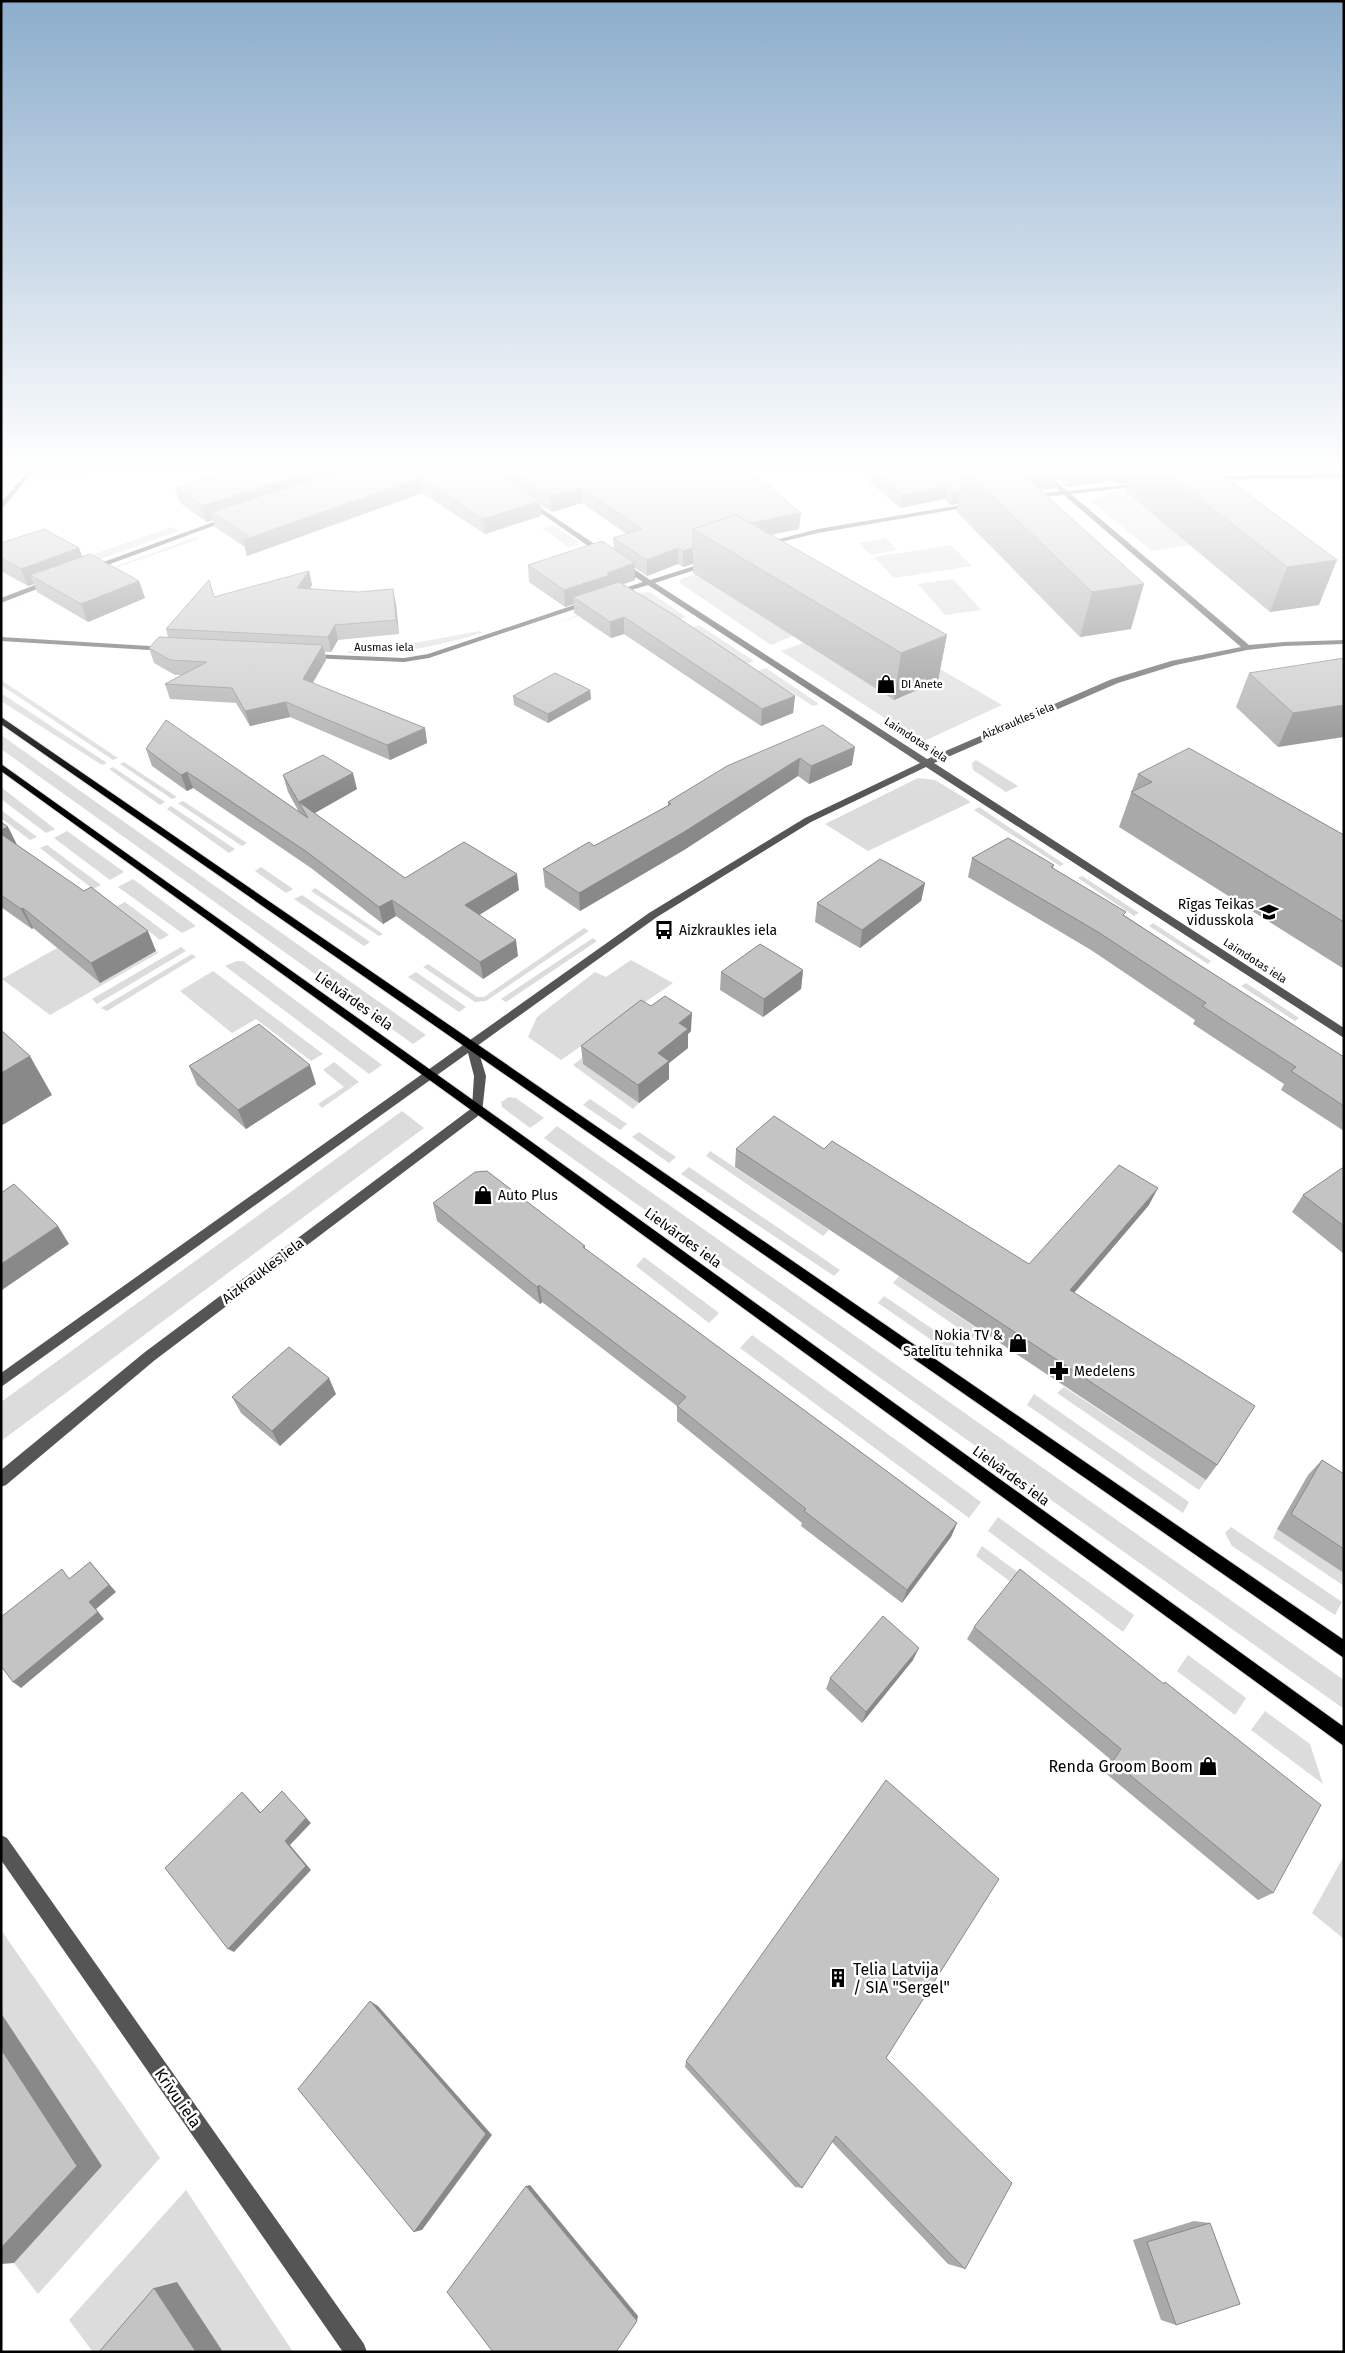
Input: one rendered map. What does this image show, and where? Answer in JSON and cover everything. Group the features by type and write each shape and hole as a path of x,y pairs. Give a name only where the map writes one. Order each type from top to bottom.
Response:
{"main road":[{"path":"1,720 1344,1650"},
{"name":"Lielvārdes iela","path":"1,767 430,1075 1344,1738"}],"street":[{"name":"Laimdotas iela","path":"638,576 1344,1034"},
{"name":"Ausmas iela","path":"297,656 397,660 429,656 671,576"},
{"path":"1163,576 1248,648"},
{"path":"1,601 62,578"},
{"path":"1,640 173,649"},
{"name":"Aizkraukles iela","path":"1,1382 653,916 720,872 833,807 1027,716 1115,681 1174,663 1248,648 1284,644 1344,642"},
{"path":"471,1045 480,1076 478,1110"},
{"name":"Aizkraukles iela","path":"1,1480 150,1356 478,1110"},
{"name":"Krīvu iela","path":"1,1844 356,2352"}],"shaded area":[{"path":"90,576 93,576 4,607"},
{"path":"690,576 779,576 1002,705 922,742 781,651 803,643 894,700 793,636 771,645 680,583 681,579"},
{"path":"892,576 908,576 894,578"},
{"path":"953,579 981,610 945,615 918,584"},
{"path":"650,592 686,617 678,620 640,596 554,624 637,593"},
{"path":"699,625 754,661 746,664 690,628"},
{"path":"480,631 482,633 415,649 382,653 347,653 348,651 366,652"},
{"path":"766,668 819,704 813,706 758,671"},
{"path":"1,680 118,758 113,760 1,685"},
{"path":"1,693 107,763 102,765 1,701"},
{"path":"1,735 426,1035 413,1044 1,749"},
{"path":"976,760 1018,786 1006,792 973,770 972,763"},
{"path":"124,762 177,797 172,799 120,764"},
{"path":"113,767 165,802 160,805 109,769"},
{"path":"918,778 935,780 971,802 868,851 825,824"},
{"path":"1,787 55,829 46,833 1,799"},
{"path":"183,801 247,843 242,846 178,803"},
{"path":"171,806 235,849 229,853 167,809"},
{"path":"979,807 1064,864 1060,866 974,810"},
{"path":"1,810 37,837 30,840 1,818"},
{"path":"67,831 124,872 110,880 54,838"},
{"path":"47,845 101,885 93,889 40,848"},
{"path":"261,867 293,889 286,893 255,871"},
{"path":"1082,876 1139,913 1134,916 1078,878"},
{"path":"133,879 196,926 182,933 118,887"},
{"path":"315,888 383,934 379,936 311,891"},
{"path":"302,895 370,942 364,946 294,899"},
{"path":"125,902 169,935 160,940 117,906"},
{"path":"1153,923 1211,961 1208,964 1149,926"},
{"path":"584,928 589,931 486,1001 475,1002 423,967 428,964 477,997 484,997"},
{"path":"593,938 597,941 506,1002 501,999"},
{"path":"181,947 186,951 97,1004 92,999"},
{"path":"57,948 100,983 157,951 158,953 50,1015 2,979"},
{"path":"192,954 196,957 107,1011 101,1008"},
{"path":"631,960 673,983 561,1060 528,1037 537,1017 595,972 606,977"},
{"path":"237,961 243,961 382,1065 369,1074 225,966"},
{"path":"213,971 323,1054 311,1061 256,1019 232,1033 180,991"},
{"path":"416,972 466,1007 459,1012 408,977"},
{"path":"1246,983 1299,1018 1295,1021 1241,986"},
{"path":"637,1016 639,1103 633,1109 573,1065"},
{"path":"334,1062 359,1082 322,1108 318,1104 344,1087 323,1070"},
{"path":"509,1097 516,1098 544,1118 530,1128 502,1107 501,1102"},
{"path":"590,1099 627,1124 620,1130 583,1105"},
{"path":"402,1111 424,1128 1,1441 1,1402"},
{"path":"557,1126 1344,1680 1344,1709 544,1138"},
{"path":"639,1132 676,1157 669,1163 632,1137"},
{"path":"710,1151 829,1230 823,1236 706,1156"},
{"path":"689,1167 840,1270 834,1276 681,1174"},
{"path":"644,1257 719,1313 709,1323 636,1266"},
{"path":"899,1276 979,1330 973,1338 893,1283"},
{"path":"884,1296 962,1349 956,1357 878,1303"},
{"path":"752,1335 981,1502 969,1518 740,1348"},
{"path":"1064,1387 1206,1480 1199,1490 1057,1393"},
{"path":"1034,1394 1189,1502 1183,1513 1027,1405"},
{"path":"998,1517 1134,1615 1123,1632 988,1531"},
{"path":"1231,1527 1342,1602 1335,1615 1232,1546 1225,1533"},
{"path":"1277,1529 1344,1572 1344,1586 1273,1538"},
{"path":"982,1546 1060,1603 1012,1583 976,1556"},
{"path":"1188,1655 1246,1698 1235,1715 1177,1671"},
{"path":"1265,1711 1310,1744 1323,1784 1251,1730"},
{"path":"1344,1856 1344,1939 1312,1913"},
{"path":"1,1930 160,2158 38,2294 14,2263 102,2166 1,2013"},
{"path":"186,2190 293,2352 93,2352 69,2320"}],"building":[{"path":"31,576 130,576 139,581 81,604"},
{"path":"291,576 306,576 297,588 358,592 393,589 396,620 335,625 328,637 166,629 209,580 214,597"},
{"path":"544,576 608,576 564,590"},
{"path":"772,576 843,576 947,635 901,653"},
{"path":"1075,576 1135,576 1144,584 1092,592"},
{"path":"619,582 674,615 795,696 762,709 624,617 610,622 573,597"},
{"path":"159,637 323,645 303,679 425,728 387,745 286,702 245,711 232,688 165,684 207,662 170,660 149,648"},
{"path":"1344,658 1344,705 1293,713 1249,673"},
{"path":"555,673 590,690 548,714 513,696"},
{"path":"166,720 308,818 283,775 323,755 353,773 299,802 405,878 464,842 517,874 465,905 516,940 480,962 392,900 379,907 307,852 187,772 181,775 146,749"},
{"path":"823,725 855,747 811,766 800,758 684,832 579,893 543,869 589,842 594,846 671,804 668,802 727,766"},
{"path":"1189,748 1344,835 1344,922 1131,792 1152,782 1138,774"},
{"path":"1,822 8,827 1,830"},
{"path":"1,834 84,891 91,887 148,931 91,963 23,908 21,909 1,895"},
{"path":"1008,838 1054,865 1051,867 1126,912 1123,915 1344,1057 1344,1106 1291,1071 1296,1067 1202,1006 1206,1003 1098,932 972,858"},
{"path":"880,859 925,883 862,930 817,903"},
{"path":"760,944 803,970 764,999 721,972"},
{"path":"665,996 692,1013 679,1023 688,1029 658,1053 669,1061 638,1085 581,1046 641,1000 651,1006"},
{"path":"259,1024 310,1065 238,1110 189,1066"},
{"path":"1,1030 30,1056 1,1073"},
{"path":"774,1116 824,1149 832,1141 1029,1264 1119,1165 1158,1188 1070,1290 1255,1406 1217,1465 736,1149"},
{"path":"1342,1168 1344,1169 1344,1226 1303,1195"},
{"path":"487,1171 585,1246 583,1247 957,1523 907,1590 804,1511 806,1509 677,1406 686,1397 539,1285 537,1287 433,1203 475,1172"},
{"path":"14,1184 58,1226 1,1264 1,1193"},
{"path":"289,1347 329,1378 272,1431 232,1397"},
{"path":"1322,1460 1344,1474 1344,1549 1291,1514"},
{"path":"90,1562 109,1585 89,1602 98,1612 13,1682 1,1666 1,1617 62,1569 69,1579"},
{"path":"1020,1569 1164,1684 1165,1682 1321,1805 1273,1893 1113,1761 1121,1749 974,1627"},
{"path":"883,1616 919,1648 866,1712 830,1678"},
{"name":"Telia Latvija / SIA \"Sergel\"","path":"886,1780 999,1879 886,2058 1012,2183 965,2269 836,2136 802,2188 686,2061"},
{"path":"282,1791 306,1818 285,1841 306,1866 228,1949 165,1868 242,1792 260,1813"},
{"path":"370,2001 486,2134 414,2232 298,2089"},
{"path":"1,2049 77,2166 1,2248"},
{"path":"526,2186 637,2321 616,2352 493,2352 447,2292"},
{"path":"1210,2223 1240,2304 1176,2325 1147,2242"},
{"path":"154,2288 196,2352 99,2352"}],"place":[{"name":"DI Anete","path":"886,684"},
{"name":"Rīgas Teikas vidusskola","path":"1269,912"},
{"name":"Aizkraukles iela","path":"664,930"},
{"name":"Auto Plus","path":"483,1195"},
{"name":"Nokia TV & Satelītu tehnika","path":"1018,1343"},
{"name":"Medelens","path":"1059,1371"},
{"name":"Renda Groom Boom","path":"1208,1766"},
{"name":"Telia Latvija / SIA \"Sergel\"","path":"838,1978"}]}
